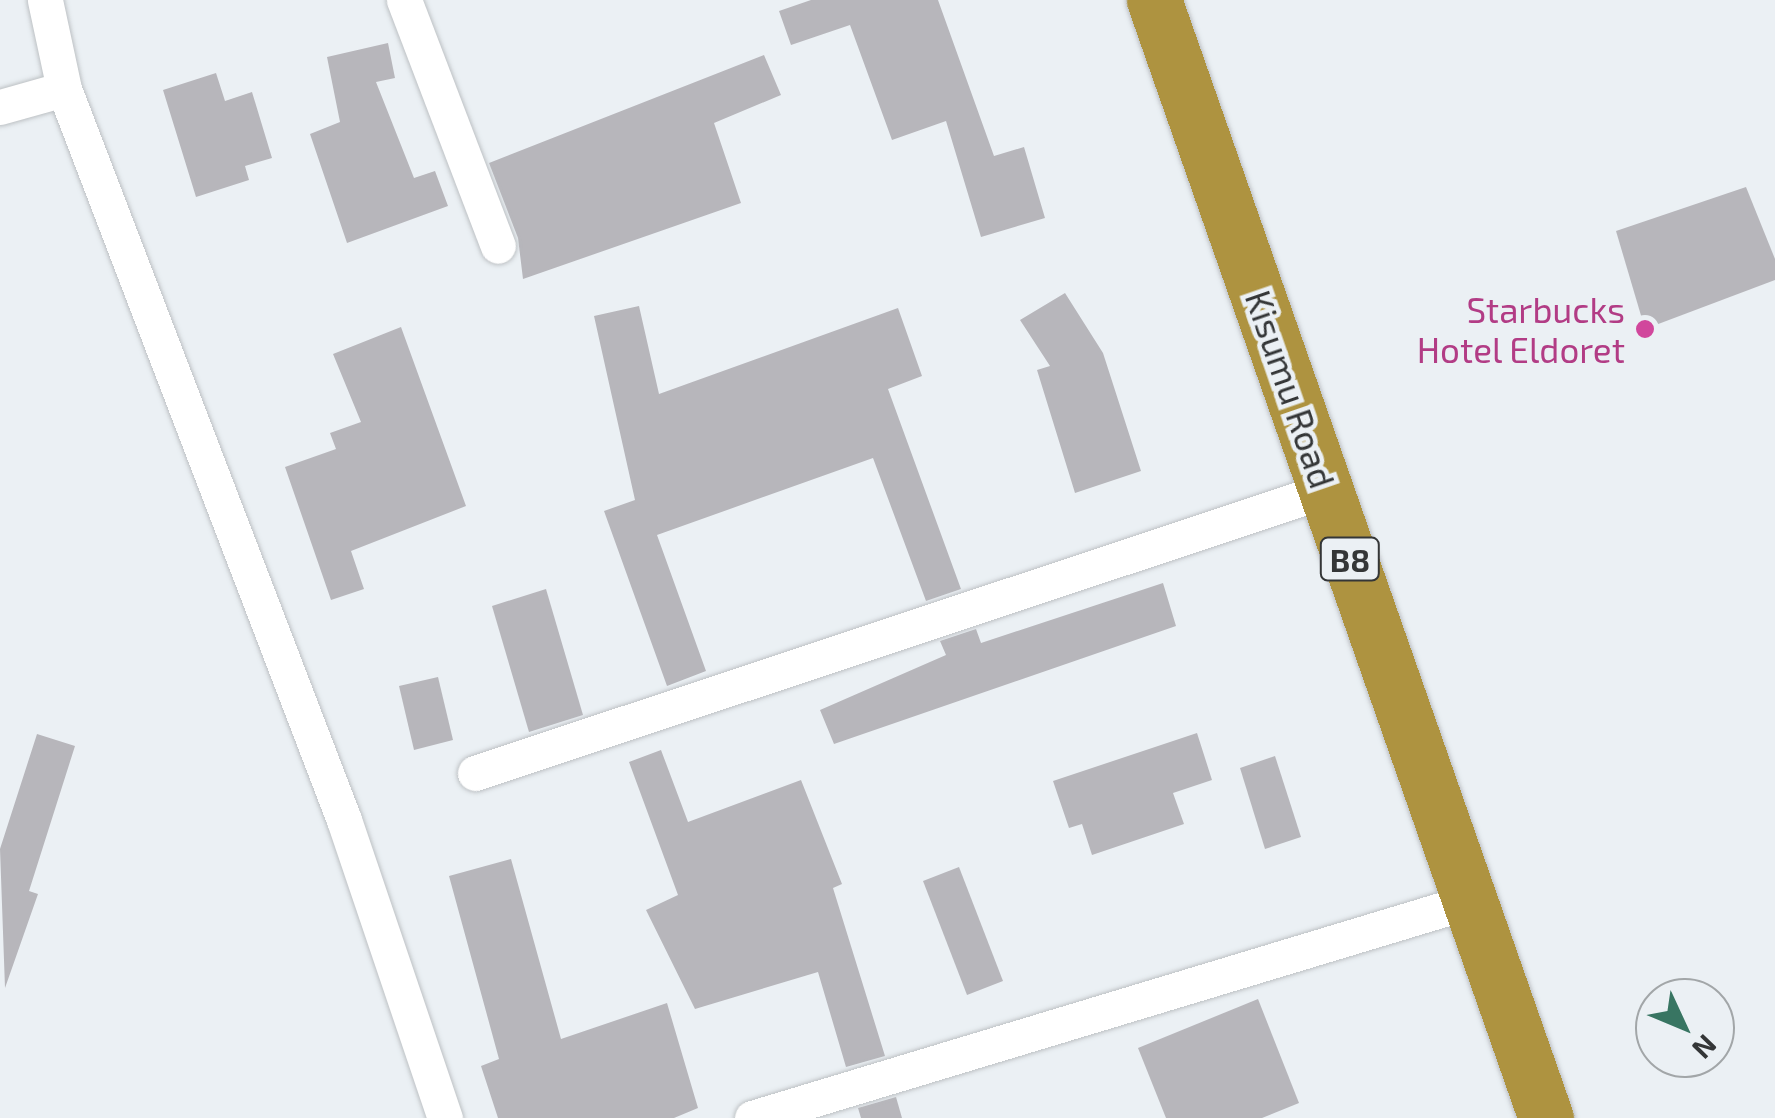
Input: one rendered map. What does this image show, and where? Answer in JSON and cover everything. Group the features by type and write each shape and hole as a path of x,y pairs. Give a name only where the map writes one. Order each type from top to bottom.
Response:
{"highway":[{"name":"Kisumu Road","path":"1154,0 1467,902 1546,1118"}],"street":[{"path":"44,0 64,88 344,820 445,1118"},
{"path":"404,0 498,246"},
{"path":"0,108 64,88"},
{"path":"475,773 1326,490"},
{"path":"752,1118 1467,902"}],"building":[{"path":"811,0 938,0 994,156 1024,147 1045,218 981,237 946,121 892,140 850,25 791,45 779,11"},
{"path":"388,43 395,78 376,82 414,178 435,171 448,206 347,243 310,134 340,122 327,57"},
{"path":"764,55 781,95 714,123 741,203 523,279 518,238 489,163"},
{"path":"216,73 225,101 252,92 272,158 245,166 249,180 196,197 163,90"},
{"path":"1746,187 1775,259 1775,280 1645,329 1616,231"},
{"path":"1065,293 1103,353 1141,471 1075,493 1037,370 1050,366 1020,320"},
{"path":"639,306 659,394 898,308 922,376 888,389 961,589 926,601 873,458 657,535 706,671 667,686 604,511 635,500 594,316"},
{"path":"401,327 466,506 351,551 364,589 331,600 285,467 336,449 330,433 361,422 333,354"},
{"path":"1163,583 1176,626 834,744 820,710 946,655 940,641 976,629 981,643"},
{"path":"546,589 583,715 529,732 492,606"},
{"path":"438,677 453,740 414,750 399,686"},
{"path":"1197,733 1212,780 1173,793 1184,824 1092,855 1082,824 1069,828 1053,781"},
{"path":"37,734 75,746 29,891 38,894 5,988 0,849"},
{"path":"661,750 688,822 801,780 842,884 833,888 885,1056 846,1067 818,972 695,1009 646,910 678,895 629,762"},
{"path":"1275,756 1301,837 1265,849 1240,768"},
{"path":"511,859 561,1039 667,1003 698,1108 674,1118 498,1118 481,1066 499,1059 449,876"},
{"path":"959,867 1003,981 967,995 923,881"},
{"path":"1258,999 1299,1103 1262,1118 1166,1118 1138,1048"},
{"path":"896,1097 902,1118 861,1118 858,1108"}],"place":[{"name":"Starbucks Hotel Eldoret","path":"1645,329"}]}
